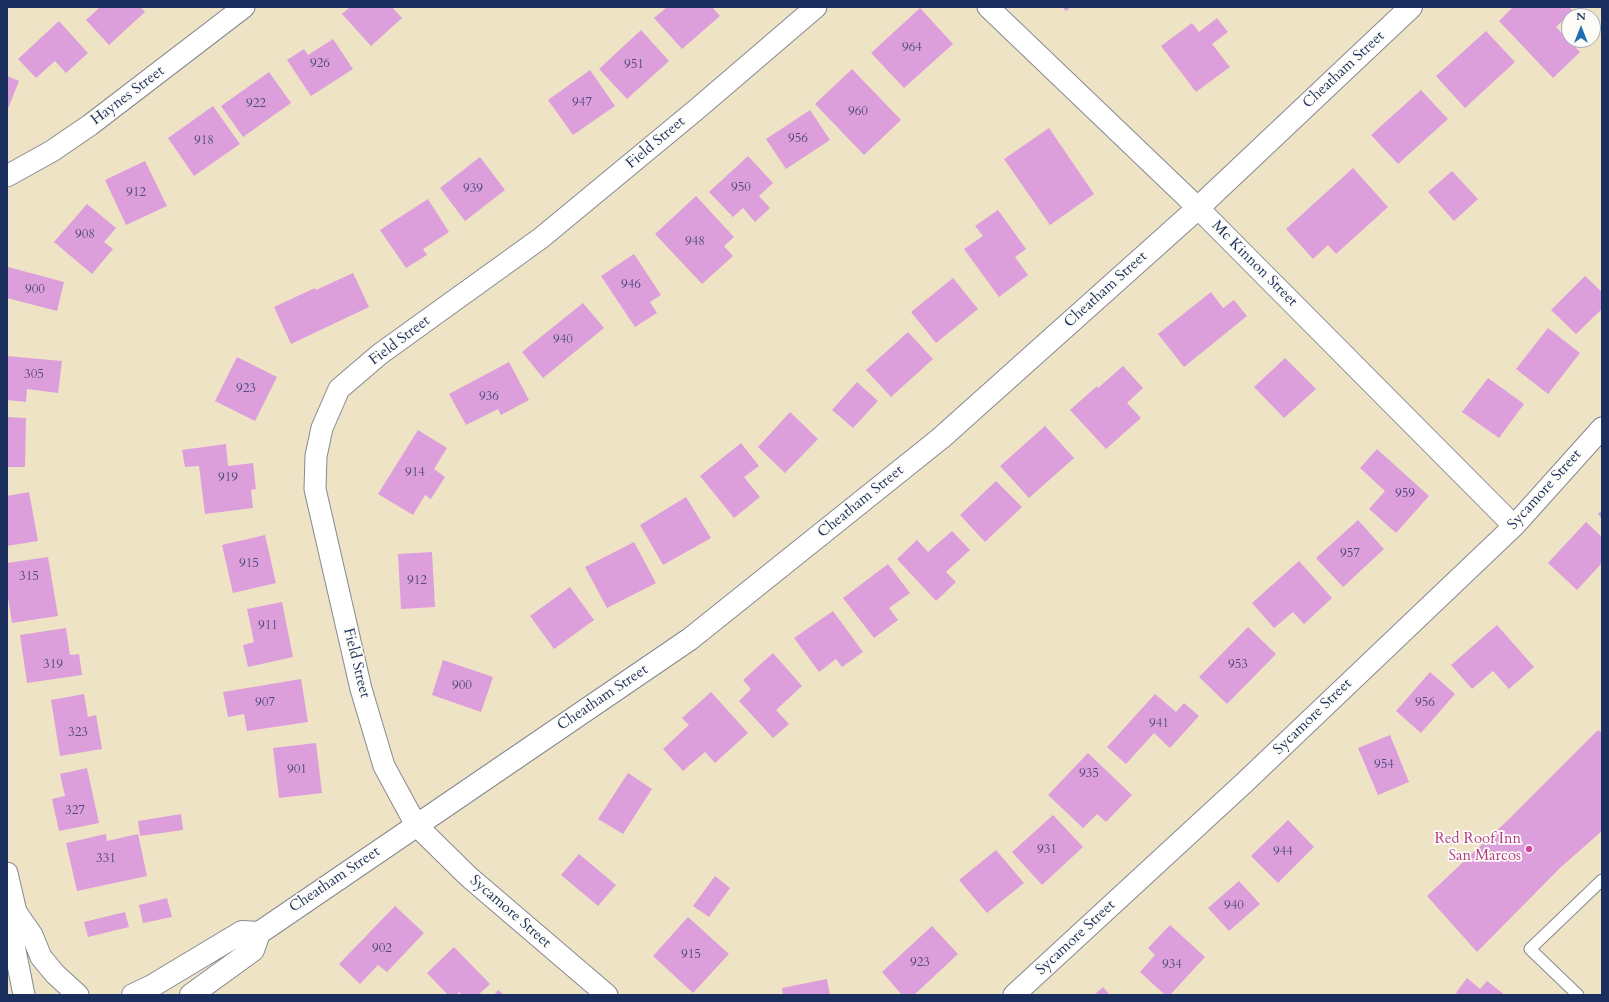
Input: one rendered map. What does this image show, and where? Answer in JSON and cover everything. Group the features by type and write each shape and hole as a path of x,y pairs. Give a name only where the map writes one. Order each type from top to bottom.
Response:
{"street":[{"name":"Haynes Street","path":"7,176 52,151 90,125 244,7"},
{"name":"Field Street","path":"416,824 384,766 362,689 315,489 316,456 322,428 339,389 380,354 541,238 697,109 816,7"},
{"name":"Mc Kinnon Street","path":"988,7 1198,208 1514,526"},
{"name":"Cheatham Street","path":"259,933 416,824 690,639 941,438 1198,208 1411,7"},
{"name":"Sycamore Street","path":"1014,995 1244,783 1514,526 1602,428"},
{"name":"Sycamore Street","path":"416,824 469,877 607,995"},
{"path":"7,873 16,912 13,940 24,995"},
{"path":"16,912 32,935 41,957 55,974 78,995"},
{"path":"133,995 152,986 242,932 259,933 254,950 191,995"}],"lane":[{"path":"1578,995 1530,949 1602,880"}],"building":[{"path":"100,7 141,7 145,12 109,45 86,20"},
{"path":"350,7 392,7 402,18 371,46 342,14"},
{"path":"667,7 712,7 720,16 682,49 654,18"},
{"path":"1062,7 1071,7 1066,11"},
{"path":"1513,7 1569,7 1570,8 1561,8 1561,22 1556,27 1561,32 1561,48 1576,48 1580,52 1553,78 1499,21"},
{"path":"920,8 953,44 904,88 871,53"},
{"path":"1217,18 1228,32 1212,44 1230,67 1196,92 1161,46 1192,23 1199,32"},
{"path":"59,21 88,53 66,73 55,61 36,78 18,59"},
{"path":"641,30 669,61 627,99 599,69"},
{"path":"1486,31 1515,62 1465,108 1436,76"},
{"path":"333,39 353,69 311,96 287,60 304,49 308,55"},
{"path":"852,69 901,120 864,155 815,104"},
{"path":"590,70 615,106 573,135 548,100"},
{"path":"269,72 291,103 243,137 221,106"},
{"path":"7,76 19,81 7,111"},
{"path":"1421,90 1448,119 1398,164 1371,135"},
{"path":"213,106 240,144 194,176 168,138"},
{"path":"810,110 830,140 786,169 766,139"},
{"path":"1049,128 1094,194 1050,225 1004,159"},
{"path":"748,156 773,183 759,196 770,208 755,222 743,208 733,217 709,192"},
{"path":"480,157 505,190 465,221 440,188"},
{"path":"145,161 167,206 126,225 105,180"},
{"path":"1353,168 1388,207 1336,254 1328,245 1313,259 1286,229"},
{"path":"1452,171 1478,199 1454,221 1428,192"},
{"path":"696,196 734,237 724,246 733,256 702,284 655,234"},
{"path":"428,199 449,232 423,249 427,255 406,268 380,230"},
{"path":"87,204 116,228 104,242 113,249 92,274 54,242"},
{"path":"998,210 1026,249 1015,257 1028,275 999,297 964,249 983,236 975,226"},
{"path":"634,254 661,295 650,302 657,313 635,327 601,276"},
{"path":"8,267 64,282 57,311 7,298"},
{"path":"353,273 369,307 291,344 274,307 315,288 316,290"},
{"path":"1585,276 1602,292 1602,309 1576,334 1551,310"},
{"path":"953,278 978,309 936,343 911,312"},
{"path":"1211,292 1223,308 1234,300 1247,316 1184,367 1158,334"},
{"path":"583,303 604,328 543,378 522,352"},
{"path":"1548,328 1580,353 1548,394 1516,369"},
{"path":"908,332 933,359 891,397 866,370"},
{"path":"7,356 62,361 58,393 27,389 26,402 7,400"},
{"path":"237,357 277,377 255,421 215,401"},
{"path":"1285,358 1316,389 1284,418 1254,387"},
{"path":"509,362 529,400 501,415 498,409 466,425 449,394"},
{"path":"1123,366 1143,388 1127,403 1141,418 1106,449 1070,410 1097,386 1098,388"},
{"path":"1488,378 1524,404 1499,438 1462,412"},
{"path":"857,382 878,401 853,428 832,410"},
{"path":"790,412 818,439 785,473 758,447"},
{"path":"7,417 26,418 25,467 7,467"},
{"path":"1045,426 1074,458 1029,498 1000,466"},
{"path":"418,430 447,448 434,469 445,477 431,499 425,495 413,515 378,494"},
{"path":"741,443 759,466 744,477 760,497 734,518 700,476"},
{"path":"226,444 228,466 253,463 256,489 251,490 253,508 205,514 199,466 185,467 182,450"},
{"path":"1377,449 1429,496 1396,533 1369,509 1385,491 1360,468"},
{"path":"996,481 1022,507 985,542 960,515"},
{"path":"29,492 38,541 7,546 7,496"},
{"path":"686,497 711,538 663,565 640,525"},
{"path":"1602,510 1602,519 1598,514"},
{"path":"1358,520 1384,549 1343,587 1316,558"},
{"path":"1586,522 1602,537 1602,563 1577,590 1548,563"},
{"path":"952,531 970,550 946,572 956,582 936,601 897,559 917,540 928,552"},
{"path":"265,535 276,583 233,593 222,545"},
{"path":"634,542 656,583 607,608 585,567"},
{"path":"432,552 435,607 401,609 398,554"},
{"path":"48,557 58,616 12,623 7,591 7,563"},
{"path":"1299,561 1332,598 1304,624 1293,612 1274,628 1252,603"},
{"path":"888,564 910,593 889,608 898,620 874,638 843,598"},
{"path":"570,587 594,620 554,649 530,616"},
{"path":"282,602 293,657 248,667 243,645 254,642 247,609"},
{"path":"833,611 863,652 842,667 836,659 819,672 794,638"},
{"path":"1497,625 1534,667 1509,689 1493,671 1472,689 1451,665"},
{"path":"1248,627 1276,654 1227,704 1199,677"},
{"path":"66,628 70,655 79,654 82,675 27,683 20,635"},
{"path":"773,653 802,686 776,710 789,724 773,738 739,701 751,689 743,680"},
{"path":"443,660 493,677 481,712 432,695"},
{"path":"1430,672 1455,694 1421,733 1396,711"},
{"path":"301,679 308,722 247,731 244,714 228,717 223,692"},
{"path":"711,692 748,733 715,763 705,752 683,771 663,749 689,725 682,718"},
{"path":"84,694 88,717 96,715 102,749 60,756 51,700"},
{"path":"1155,694 1176,712 1184,703 1199,716 1170,748 1154,733 1126,764 1107,747"},
{"name":"Red Roof Inn San Marcos","path":"1598,730 1602,733 1602,831 1561,867 1477,952 1427,896 1508,820"},
{"path":"1390,735 1409,782 1378,795 1358,748"},
{"path":"316,743 322,793 279,798 273,748"},
{"path":"1088,753 1132,795 1106,822 1097,814 1083,828 1048,795"},
{"path":"87,768 99,823 59,831 52,799 65,796 60,774"},
{"path":"628,773 652,789 623,834 598,819"},
{"path":"181,814 183,830 140,836 138,821"},
{"path":"1053,815 1083,847 1042,885 1012,852"},
{"path":"1288,820 1314,847 1278,883 1251,856"},
{"path":"106,834 107,841 138,834 147,876 77,891 66,843"},
{"path":"996,850 1024,883 987,913 959,880"},
{"path":"579,854 616,885 598,906 561,875"},
{"path":"715,876 730,888 709,917 693,906"},
{"path":"1239,881 1260,904 1229,931 1208,908"},
{"path":"167,898 172,917 143,923 139,905"},
{"path":"395,906 424,933 387,972 378,965 360,984 339,964"},
{"path":"125,912 129,927 88,937 84,922"},
{"path":"688,917 729,954 693,993 653,956"},
{"path":"1170,925 1205,957 1170,995 1165,995 1140,972 1155,955 1148,948"},
{"path":"932,926 958,954 914,995 902,995 882,972"},
{"path":"454,947 490,984 478,995 462,995 459,992 457,995 448,995 427,973"},
{"path":"1467,978 1480,989 1487,981 1505,995 1459,995 1456,993"},
{"path":"827,979 830,995 783,995 782,988"},
{"path":"1103,987 1110,995 1094,995"},
{"path":"498,990 504,995 494,995"}],"place":[{"name":"Red Roof Inn San Marcos","path":"1529,849"}]}
